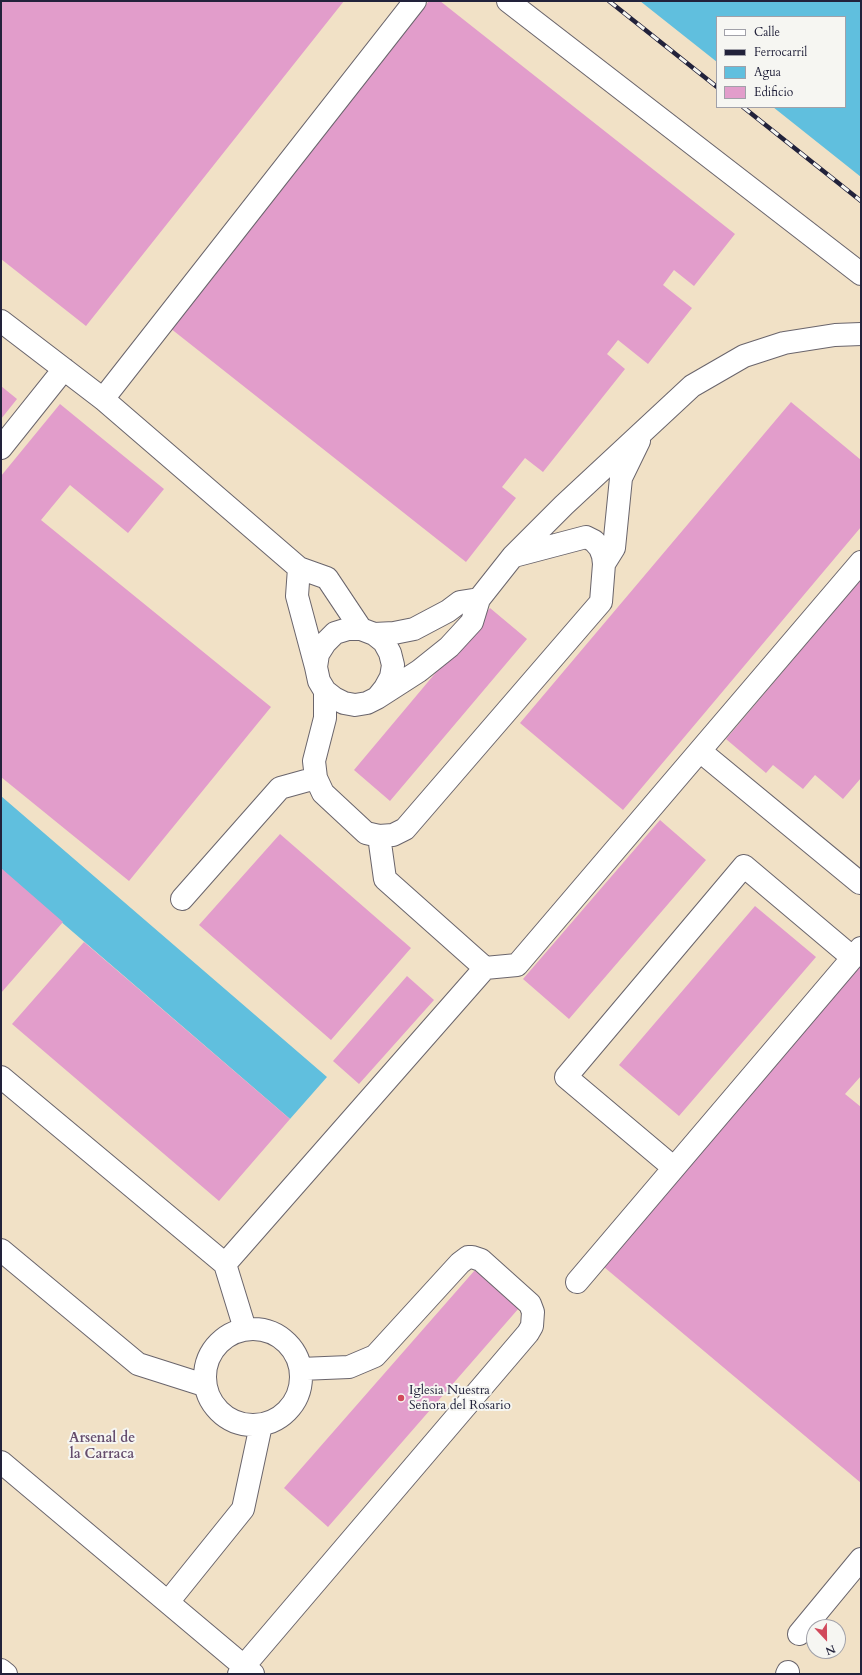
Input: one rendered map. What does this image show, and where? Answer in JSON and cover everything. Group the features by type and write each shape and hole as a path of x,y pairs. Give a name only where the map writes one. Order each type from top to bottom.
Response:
{"street":[{"path":"103,399 415,1"},
{"path":"508,1 861,274"},
{"path":"1,321 103,399 299,568 327,578 368,631 384,642 390,653 393,665 391,677 386,688 377,698"},
{"path":"299,568 297,596 319,681 325,691 339,701 355,705 367,703 419,671 448,647 472,622 479,599 513,556 564,505 692,386 744,356 784,343 835,335 861,334"},
{"path":"1,448 64,369"},
{"path":"604,564 614,548 621,478 645,429"},
{"path":"325,691 325,718 314,761 316,778 324,793 366,833 379,836 393,835 405,829 601,602 604,564 600,548 594,541 586,537 513,556"},
{"path":"225,1264 484,968 517,965 861,562"},
{"path":"316,667 318,654 325,642 335,633 348,629 394,634 414,629 448,611 460,602 479,599"},
{"path":"700,751 860,883"},
{"path":"182,899 280,788 316,778"},
{"path":"379,836 385,879 484,968"},
{"path":"577,1282 857,953 744,866 566,1077 674,1168"},
{"path":"1,1077 225,1264 245,1329"},
{"path":"1,1250 138,1364 204,1385"},
{"path":"1,1462 168,1602 245,1671 528,1333 532,1326 533,1312 530,1304 481,1260 468,1257 460,1263 375,1356 349,1367 301,1369"},
{"path":"245,1329 264,1329 281,1337 294,1351 301,1369 301,1388 293,1406 279,1419 261,1426 242,1425 224,1417 211,1403 204,1385 205,1366 213,1349 226,1336 245,1329"},
{"path":"168,1602 243,1508 261,1426"},
{"path":"799,1634 861,1559"},
{"path":"1,1670 6,1674"}],"water":[{"path":"640,1 861,1 861,177 774,108 846,108 846,16 716,16 716,61"},
{"path":"1,796 327,1077 290,1119 1,870"}],"building":[{"path":"1,1 344,1 86,326 1,259"},
{"path":"429,1 440,1 735,234 694,286 674,270 663,285 692,308 648,364 618,340 607,354 625,369 543,472 525,458 502,487 516,498 466,562 170,328"},
{"path":"1,386 17,399 1,419"},
{"path":"791,402 861,460 861,527 623,810 520,723"},
{"path":"60,404 164,489 128,533 70,485 41,520 271,707 129,881 1,777 1,476"},
{"path":"861,579 861,778 843,799 815,775 803,789 773,765 766,773 726,739"},
{"path":"490,608 527,639 390,801 354,770"},
{"path":"660,820 706,860 569,1019 523,979"},
{"path":"280,834 411,948 331,1040 199,925"},
{"path":"1,868 63,922 1,993"},
{"path":"755,906 816,957 679,1116 619,1065"},
{"path":"84,942 290,1119 219,1201 12,1024"},
{"path":"861,963 861,1076 845,1094 861,1107 861,1483 604,1267"},
{"path":"407,976 434,1000 359,1084 333,1061"},
{"name":"Iglesia Nuestra Señora del Rosario","path":"475,1270 519,1308 328,1527 284,1488"}],"railway":[{"path":"609,1 716,86"},
{"path":"744,108 861,201"}],"place":[{"name":"Iglesia Nuestra Señora del Rosario","path":"401,1398"}],"district":[{"name":"Arsenal de la Carraca","path":"102,1448"}]}
